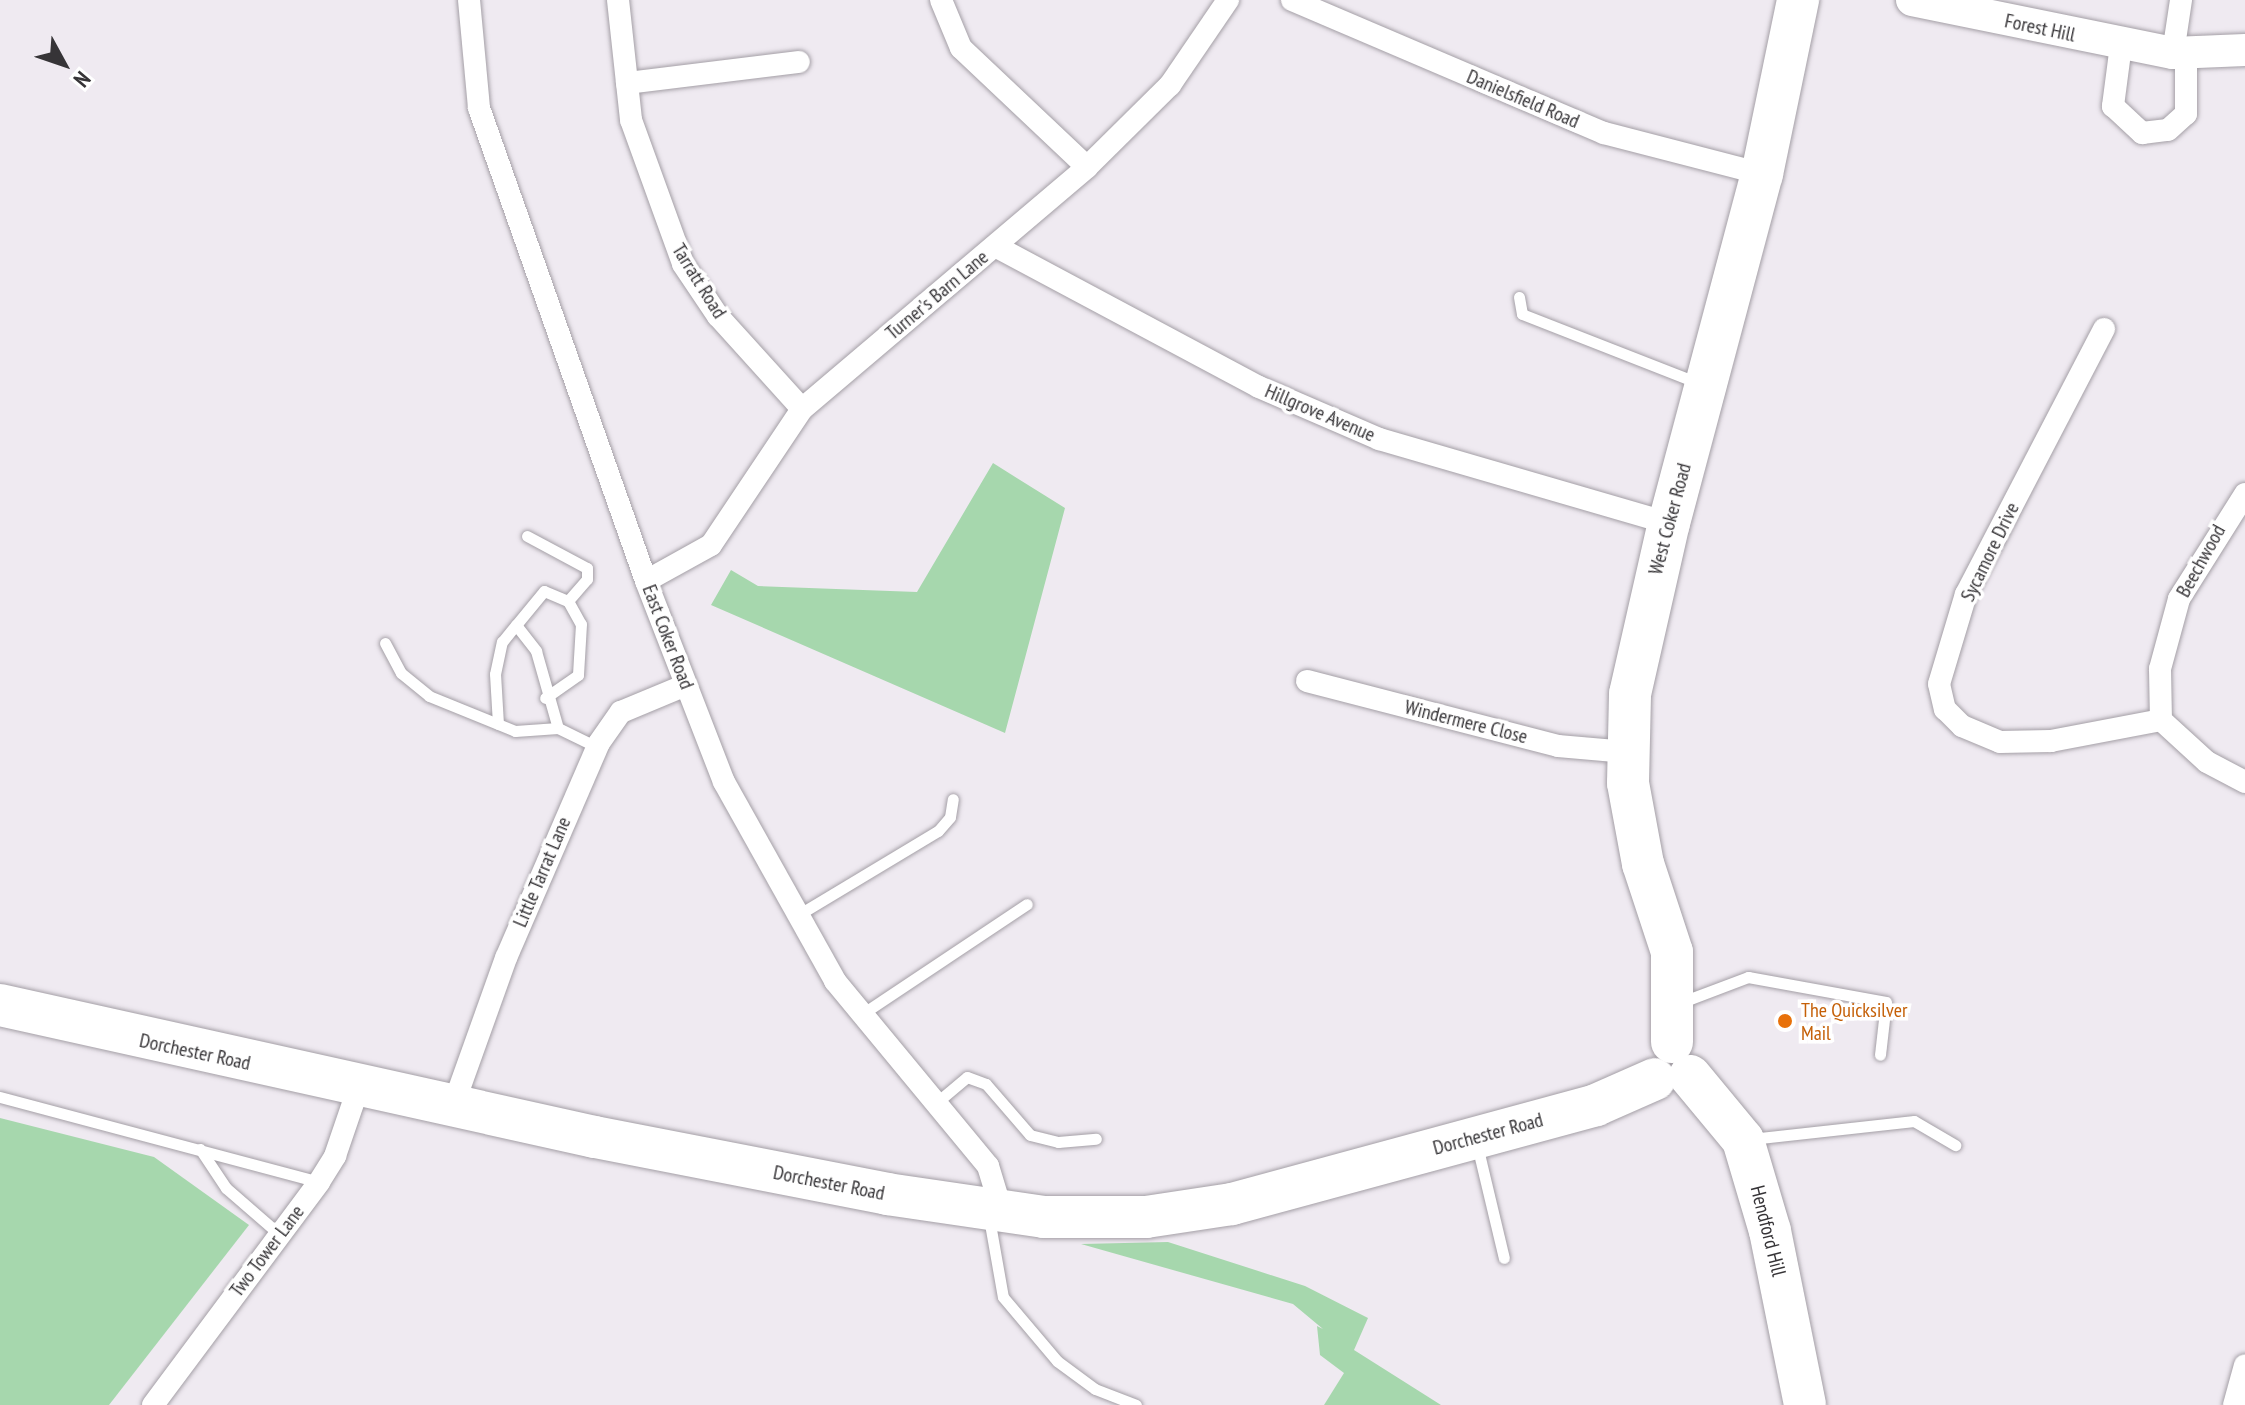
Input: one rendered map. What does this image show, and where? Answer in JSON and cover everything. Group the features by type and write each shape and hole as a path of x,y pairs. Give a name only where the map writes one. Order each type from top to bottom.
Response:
{"highway":[{"name":"West Coker Road","path":"1673,1051 1672,952 1634,825 1627,752 1637,654 1762,174 1798,0"},
{"name":"Dorchester Road","path":"0,1005 453,1106 995,1211 1093,1218 1192,1211 1596,1105 1673,1051"},
{"name":"Hendford Hill","path":"1673,1051 1721,1105 1743,1140 1770,1231 1805,1405"}],"street":[{"name":"East Coker Road","path":"469,0 479,108 646,581 724,782 835,981 988,1166 995,1211"},
{"name":"Tarratt Road","path":"618,0 627,83 650,187 683,264 718,316 802,409"},
{"path":"941,0 961,48 1087,167"},
{"name":"Turner's Barn Lane","path":"646,581 711,545 802,409 1087,167 1170,85 1228,0"},
{"name":"Danielsfield Road","path":"1292,0 1604,133 1762,174"},
{"name":"Forest Hill","path":"1912,0 2121,45 2180,53 2245,50"},
{"path":"2121,45 2113,106 2142,133 2168,130 2186,114 2191,89 2180,53 2181,0"},
{"path":"627,83 799,62"},
{"name":"Hillgrove Avenue","path":"995,246 1259,387 1379,439 1669,523"},
{"name":"Sycamore Drive","path":"2104,329 1966,594 1939,684 1945,709 1962,726 2000,742 2051,741 2161,720"},
{"name":"Beechwood","path":"2161,720 2160,669 2179,599 2245,494"},
{"name":"Windermere Close","path":"1307,681 1558,746 1627,752"},
{"name":"Little Tarrat Lane","path":"453,1106 506,958 597,747 621,712 686,685"},
{"path":"2161,720 2207,762 2245,782"},
{"name":"Two Tower Lane","path":"153,1405 319,1182 335,1156 359,1086"},
{"path":"2234,1405 2245,1365"}],"lane":[{"path":"1519,297 1522,314 1706,386"},
{"path":"527,536 587,568 587,579 568,601"},
{"path":"498,724 495,674 502,642 544,591 568,601 581,624 581,664 572,685 545,698"},
{"path":"516,625 536,651 545,698 558,728"},
{"path":"385,643 401,673 429,696 525,733 558,728 597,747"},
{"path":"798,915 938,831 950,817 953,799"},
{"path":"862,1014 1027,904"},
{"path":"1673,1051 1748,977 1886,1002 1880,1055"},
{"path":"936,1103 967,1077 986,1084 1030,1135 1058,1142 1096,1139"},
{"path":"0,1097 319,1182"},
{"path":"1743,1140 1914,1121 1955,1145"},
{"path":"1475,1137 1504,1258"},
{"path":"200,1149 226,1188 279,1234"},
{"path":"995,1211 1003,1297 1057,1361 1095,1389 1136,1405"}],"green space":[{"path":"993,463 1065,508 1005,733 711,605 731,570 758,586 917,592"},
{"path":"0,1118 154,1157 249,1225 109,1405 0,1405"},
{"path":"1168,1242 1305,1286 1368,1318 1354,1350 1441,1405 1324,1405 1344,1373 1320,1355 1317,1326 1323,1329 1293,1304 1081,1244"}],"place":[{"name":"The Quicksilver Mail","path":"1785,1021"}]}
